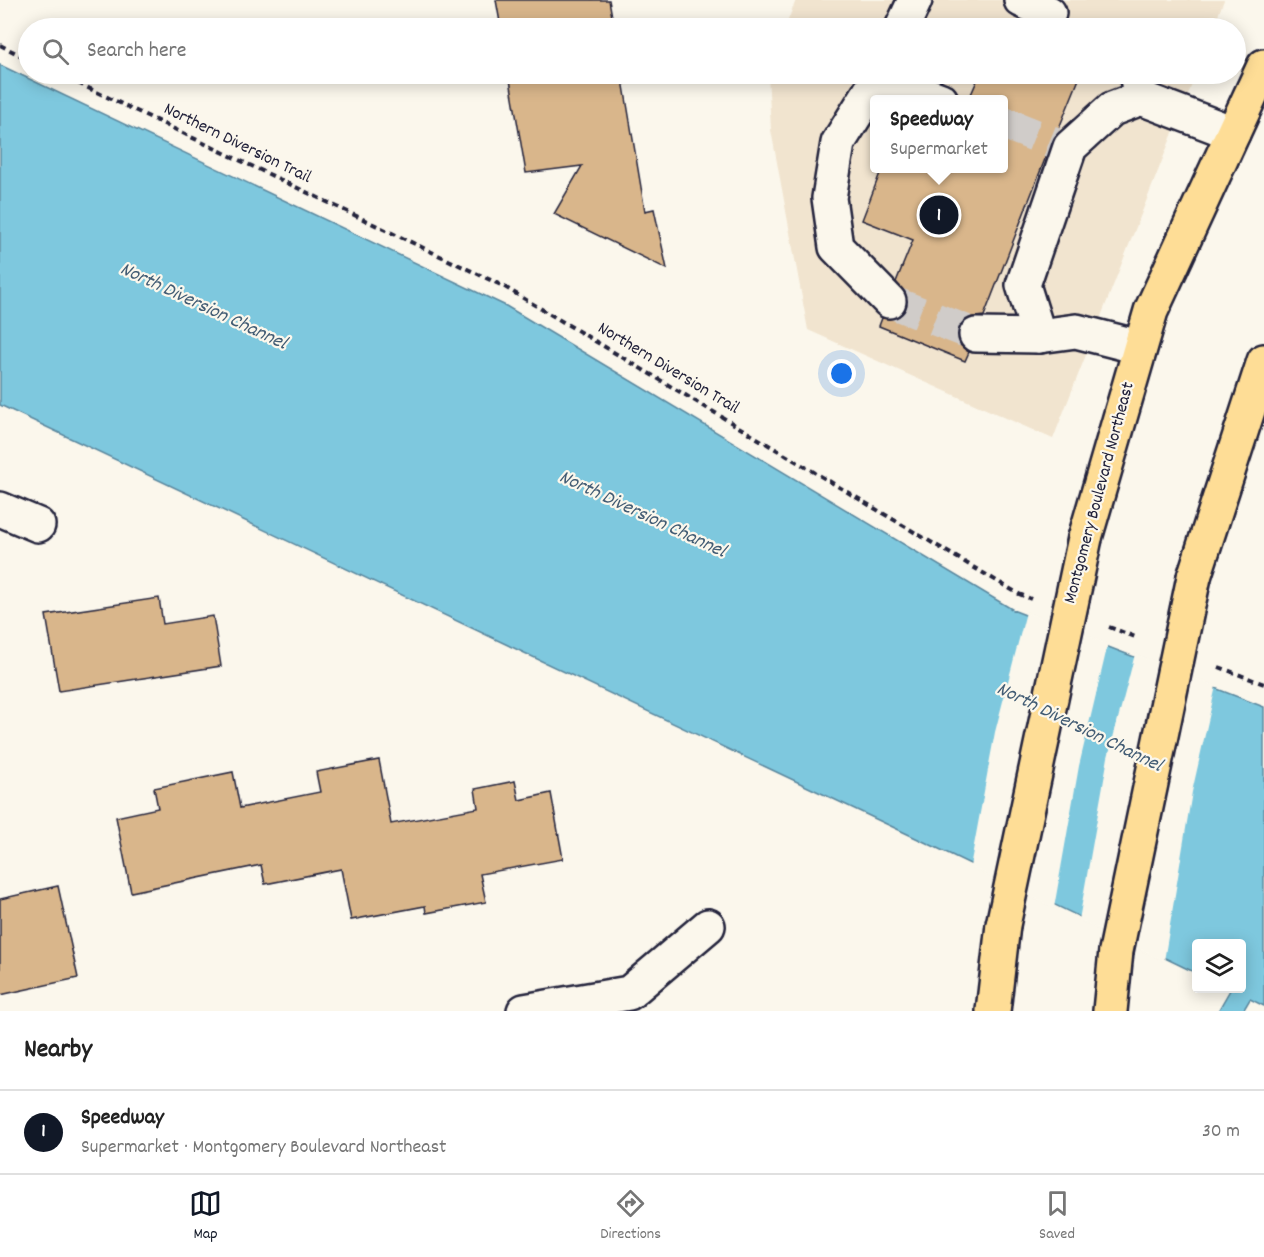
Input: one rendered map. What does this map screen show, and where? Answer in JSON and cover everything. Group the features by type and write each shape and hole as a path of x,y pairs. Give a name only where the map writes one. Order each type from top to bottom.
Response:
{"main road":[{"name":"Montgomery Boulevard Northeast","path":"993,1011 1003,925 1085,538 1139,347 1151,311 1264,66"},
{"path":"1110,1011 1116,951 1194,577 1264,361"}],"street":[{"path":"907,18 915,0"},
{"path":"875,84 838,143 829,198 836,248 889,301"},
{"path":"904,84 931,95"},
{"path":"1039,336 1023,285 1062,145 1139,86 1233,133"},
{"path":"976,336 1039,336 1076,331 1139,347"},
{"path":"0,509 39,525"},
{"path":"524,1011 629,993 708,926"}],"path":[{"path":"0,45 18,54"},
{"name":"Northern Diversion Trail","path":"80,84 503,286 956,557 1019,594 1041,602"},
{"path":"1108,627 1142,639"},
{"path":"1208,663 1264,684"}],"shaded area":[{"path":"796,0 1224,0 1217,18 789,18"},
{"path":"769,84 1192,84 1053,439 808,330 771,130"}],"water":[{"name":"North Diversion Channel","path":"0,65 18,74 18,84 40,84 506,306 1015,611 1264,707 1264,1006 1250,999 1243,1011 1218,1011 1228,993 1246,993 1246,939 1192,939 1192,971 935,847 0,405"}],"pier":[{"path":"1026,612 1108,644 1079,766 1054,908 970,867 995,732"},
{"path":"1135,654 1216,686 1192,792 1164,961 1079,920 1108,757"}],"building":[{"path":"496,0 609,0 612,18 499,18"},
{"path":"511,84 624,84 645,211 654,209 667,269 554,214 582,166 526,173"},
{"path":"976,84 1077,84 1052,141 984,316 967,318 960,326 957,335 959,344 969,352 965,361 879,326 882,318 894,319 902,315 907,307 907,296 896,282 913,240 862,220 880,173 1008,173 1008,95 971,95"},
{"path":"159,598 163,624 213,616 221,666 59,691 46,615"},
{"path":"379,760 391,824 478,808 475,789 515,781 519,800 551,793 563,859 480,874 486,902 426,913 425,906 351,920 341,869 265,884 261,865 131,892 116,817 158,808 154,788 233,772 240,808 320,792 316,772"},
{"path":"58,886 78,978 0,995 0,899"}],"tunnel":[{"path":"1008,125 1054,143"},
{"path":"889,301 976,335"}],"place":[{"name":"Speedway","path":"939,215"}]}
